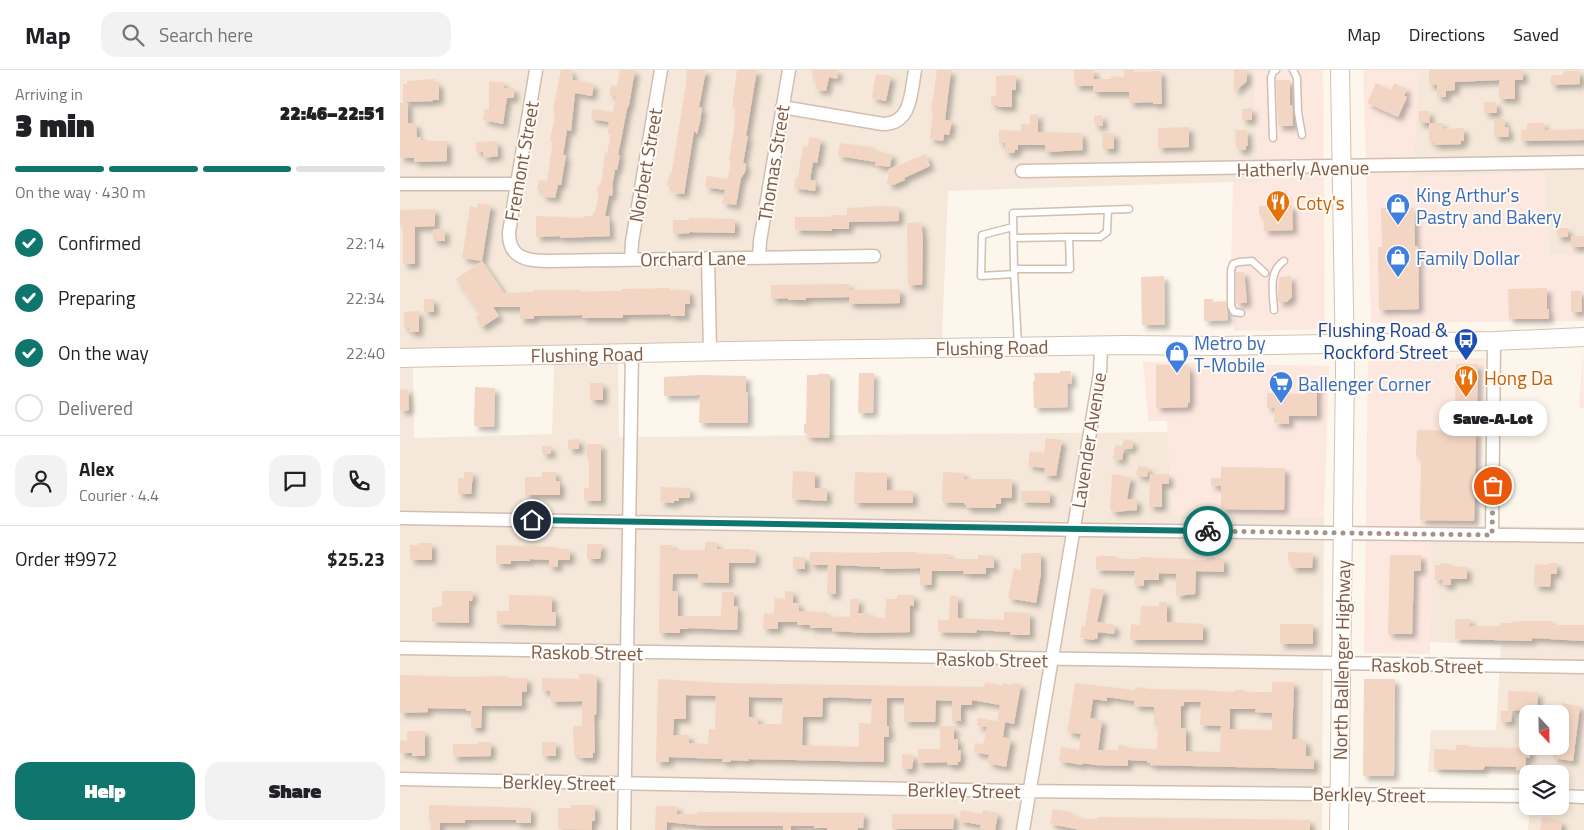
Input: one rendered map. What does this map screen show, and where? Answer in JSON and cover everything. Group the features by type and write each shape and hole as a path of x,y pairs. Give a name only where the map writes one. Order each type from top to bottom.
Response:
{"main road":[{"name":"North Ballenger Highway","path":"1339,830 1344,344 1340,70"},
{"name":"Flushing Road","path":"400,358 710,351 1344,344 1584,337"}],"street":[{"name":"Fremont Street","path":"515,252 508,236 536,70"},
{"name":"Norbert Street","path":"631,260 632,242 661,70"},
{"name":"Thomas Street","path":"758,257 788,70"},
{"path":"782,107 883,124 902,125 903,117 908,107 915,70"},
{"name":"Hatherly Avenue","path":"1022,171 1584,162"},
{"path":"400,184 516,184"},
{"name":"Orchard Lane","path":"515,252 522,258 535,261 874,256"},
{"path":"708,258 710,351"},
{"path":"1492,535 1494,341"},
{"name":"Lavender Avenue","path":"1022,830 1100,373 1101,346"},
{"path":"624,830 632,353"},
{"path":"400,518 1073,530 1584,536"},
{"name":"Raskob Street","path":"400,648 1051,660 1584,667"},
{"name":"Berkley Street","path":"400,779 1029,791 1519,796"},
{"path":"1569,796 1584,797"}],"lane":[{"path":"1274,138 1271,78 1276,70"},
{"path":"1293,70 1297,80 1298,112 1302,136"},
{"path":"1018,347 1013,213 1129,209"},
{"path":"1013,238 1100,237 1107,232 1108,210"},
{"path":"1013,227 982,235 981,276 1070,269 1069,237"},
{"path":"1274,310 1274,273 1276,267 1284,260"},
{"path":"1241,312 1234,312 1231,306 1231,270 1233,264 1254,262 1265,273"}],"shaded area":[{"path":"400,70 1253,70 1259,183 1233,182 948,191 942,339 400,352"},
{"path":"1253,70 1323,70 1325,329 1234,331 1231,266 1233,182 1259,182"},
{"path":"1363,70 1419,70 1413,178 1544,172 1549,256 1584,254 1584,321 1371,323"},
{"path":"1419,70 1584,70 1584,254 1549,256 1544,172 1412,178"},
{"path":"1583,350 1584,408 1579,409"},
{"path":"1485,358 1479,526 1431,523 1430,654 1364,653 1368,361"},
{"path":"1143,362 1329,366 1324,517 1173,515 1167,421 1148,421"},
{"path":"618,363 619,437 1168,432 1173,515 1324,517 1322,830 400,830 400,366 413,365 414,438 552,434 554,364"},
{"path":"1431,523 1479,526 1584,527 1584,830 1528,830 1529,815 1569,815 1569,765 1519,765 1519,775 1428,772 1431,730 1496,730 1501,645 1430,642"}],"building":[{"path":"561,70 572,70 573,80 594,84 592,96 575,93 571,131 567,130 563,155 566,155 561,185 558,185 555,198 542,196 543,190 537,190 539,180 547,181 553,141 550,141 555,115 553,110"},
{"path":"620,70 635,70 618,155 620,155 612,186 612,196 609,195 605,216 609,216 610,236 536,237 536,216 584,218 584,216 593,216 593,213 595,213 599,193 597,193 598,185 600,185 602,178 605,153 607,153 611,134 608,133 609,122 591,119 592,109 613,112 616,96 609,95 611,85 617,86"},
{"path":"687,70 706,70 699,107 702,108 700,122 697,134 694,131 684,194 672,193 673,187 667,186 672,171"},
{"path":"737,70 757,70 746,136 748,136 743,163 746,164 745,172 741,178 736,205 722,203 725,190 705,187 707,176 728,179 735,122 736,107 732,107"},
{"path":"812,70 838,70 837,79 829,77 826,91 815,89 817,79 813,79"},
{"path":"937,70 951,70 945,120 952,121 949,135 944,134 943,141 930,139 933,111 931,111"},
{"path":"1074,70 1094,70 1094,79 1111,79 1111,76 1124,77 1124,70 1134,70 1134,72 1161,71 1162,104 1153,104 1153,102 1129,103 1129,92 1093,92 1093,86 1075,86"},
{"path":"1234,70 1247,70 1247,81 1234,92"},
{"path":"1429,70 1523,70 1523,80 1515,80 1515,99 1499,99 1499,80 1455,82 1455,90 1446,91 1446,97 1437,97 1437,85 1429,85"},
{"path":"1580,71 1580,84 1551,85 1551,75 1563,75 1563,72"},
{"path":"876,74 891,76 886,101 872,98"},
{"path":"1016,75 1016,90 1012,90 1012,107 991,105 991,96 996,96 996,76"},
{"path":"434,79 434,83 439,83 439,100 403,102 403,84 407,84 407,81"},
{"path":"1276,80 1290,80 1290,105 1292,105 1293,126 1278,126"},
{"path":"489,82 504,82 504,88 514,88 514,98 507,98 503,124 483,120 485,109 489,110"},
{"path":"1376,83 1391,90 1394,83 1407,89 1404,96 1407,97 1398,117 1367,103"},
{"path":"1484,102 1496,102 1497,113 1484,113"},
{"path":"400,103 408,103 408,123 416,123 417,138 421,137 421,140 424,141 447,141 447,161 414,162 414,158 400,158"},
{"path":"1252,108 1252,120 1242,120 1242,109"},
{"path":"1419,111 1429,111 1430,123 1419,123"},
{"path":"1038,114 1038,132 1082,133 1083,150 1045,152 1045,145 1018,145 1018,150 1015,150 1015,153 1005,153 1005,143 999,143 999,130 1021,131 1021,124 1030,124 1030,115"},
{"path":"1102,115 1103,126 1095,126 1094,116"},
{"path":"1494,119 1505,119 1505,127 1508,127 1509,137 1494,137"},
{"path":"1429,123 1443,123 1443,129 1464,128 1464,141 1461,141 1461,144 1434,145 1434,142 1429,142"},
{"path":"1527,123 1544,123 1545,130 1584,129 1584,140 1521,141 1521,130 1527,129"},
{"path":"1189,127 1189,147 1158,148 1158,128"},
{"path":"1235,130 1247,130 1248,146 1246,146 1246,150 1238,150"},
{"path":"1102,133 1114,133 1114,149 1103,149"},
{"path":"809,137 821,139 817,163 813,162 810,180 816,181 815,191 794,188 796,177 798,178 802,151 804,146 808,147"},
{"path":"497,141 498,156 483,158 483,152 476,152 476,142"},
{"path":"840,143 872,147 872,150 892,154 890,167 875,165 876,162 838,156"},
{"path":"926,154 930,166 904,178 905,180 893,185 887,184 889,169"},
{"path":"478,203 491,205 482,261 462,258 470,206 477,208"},
{"name":"Coty's","path":"1292,205 1293,230 1264,231 1263,215 1259,215 1259,206"},
{"path":"899,207 899,221 849,222 849,229 832,229 832,231 795,230 795,217 847,215 847,208"},
{"name":"Family Dollar","path":"1381,208 1414,208 1415,246 1418,246 1419,309 1379,310 1378,247 1382,247"},
{"path":"435,209 435,226 415,227 415,264 403,264 403,226 400,226 400,210"},
{"path":"689,218 735,219 735,233 690,232 673,234 673,220 689,220"},
{"path":"921,222 923,239 922,285 908,285 907,223"},
{"path":"1557,228 1568,228 1568,237 1557,237"},
{"path":"445,229 445,241 433,241 433,230"},
{"path":"1571,236 1584,236 1584,247 1571,247"},
{"path":"482,261 504,293 534,292 534,290 581,290 581,292 670,288 670,290 689,290 690,304 685,304 685,316 670,316 670,314 623,315 623,318 582,318 582,315 534,316 534,319 520,319 520,307 493,307 499,316 482,327 475,317 480,314 456,279"},
{"path":"1236,272 1244,272 1247,303 1236,303"},
{"path":"1164,276 1165,325 1142,325 1141,277"},
{"path":"1291,276 1292,297 1287,302 1278,302 1279,277"},
{"path":"849,284 850,290 900,289 900,303 849,304 849,297 806,298 806,300 771,299 771,285"},
{"path":"1547,288 1549,319 1509,319 1508,289"},
{"path":"1571,291 1581,291 1582,312 1571,312"},
{"path":"424,299 434,299 434,312 424,312"},
{"path":"1204,299 1213,299 1213,302 1226,301 1228,320 1204,321"},
{"path":"419,311 419,332 409,332 409,328 404,328 404,312"},
{"path":"1456,364 1478,364 1477,408 1455,408"},
{"path":"1156,365 1188,365 1188,370 1190,369 1190,402 1188,407 1156,408"},
{"path":"1060,371 1071,371 1072,383 1067,384 1068,407 1034,408 1034,373 1060,373"},
{"path":"859,373 874,373 873,413 858,413"},
{"path":"830,374 829,438 807,437 807,433 804,433 804,424 806,424 807,375"},
{"path":"700,375 746,376 748,423 699,423 700,395 664,396 664,377"},
{"path":"1306,380 1317,380 1317,416 1289,416 1289,424 1274,423 1275,408 1267,408 1267,393 1305,394"},
{"path":"590,383 603,383 603,400 590,400"},
{"path":"475,387 495,388 494,427 474,426"},
{"path":"408,389 409,410 400,411 400,390"},
{"path":"1417,430 1476,431 1474,521 1420,520 1421,457 1416,457"},
{"path":"1046,438 1062,440 1056,476 1044,475 1045,468 1028,466 1030,451 1044,453"},
{"path":"579,439 579,449 568,449 568,440"},
{"path":"1124,439 1133,441 1132,449 1124,448 1122,460 1113,459 1115,445 1122,446"},
{"path":"587,444 601,444 601,501 584,500 584,488 589,488"},
{"path":"542,446 551,446 551,454 542,454"},
{"path":"1138,466 1149,468 1147,477 1136,475"},
{"path":"1221,467 1285,468 1284,510 1221,509 1221,486 1211,486 1211,478 1221,478"},
{"path":"793,471 815,472 815,488 827,488 827,501 792,499"},
{"path":"464,472 473,472 471,494 458,494 458,478 464,478"},
{"path":"542,472 556,472 556,481 560,481 560,495 525,495 525,477 542,477"},
{"path":"855,472 887,473 887,490 913,491 913,503 854,503"},
{"path":"943,472 964,473 964,479 1012,479 1012,498 1001,498 1001,504 996,504 996,508 966,508 967,505 964,503 942,502"},
{"path":"1112,474 1131,477 1127,499 1137,499 1137,510 1113,512 1113,510 1110,510"},
{"path":"1150,474 1169,474 1169,484 1162,484 1162,507 1149,507"},
{"path":"661,487 690,488 690,498 679,498 679,501 674,501 674,503 660,502"},
{"path":"1021,491 1050,491 1050,503 1021,502"},
{"path":"705,542 716,542 717,549 750,549 750,551 756,551 755,563 729,563 729,583 698,582 698,574 673,574 672,591 678,591 678,616 721,616 722,592 734,592 734,606 738,606 737,630 688,628 680,629 680,633 659,633 660,545 673,545 672,550 705,550"},
{"path":"418,543 432,543 432,560 410,560 410,545 418,545"},
{"path":"587,544 602,544 600,559 587,559"},
{"path":"496,545 570,549 570,560 558,560 558,567 549,567 549,560 530,559 530,561 511,561 511,564 496,564"},
{"path":"810,552 917,552 917,554 949,554 949,559 978,559 978,555 994,556 994,568 986,568 986,574 963,574 964,571 932,571 931,585 920,585 920,568 880,569 880,567 836,565 836,594 827,594 828,565 810,565"},
{"path":"1288,552 1313,553 1312,568 1291,568 1291,561 1288,561"},
{"path":"1041,553 1041,573 1036,603 1008,598 1014,568 1021,570 1021,554"},
{"path":"1390,555 1421,555 1421,571 1414,571 1412,634 1388,634"},
{"path":"1116,556 1116,559 1140,559 1140,557 1206,560 1220,558 1224,559 1224,572 1196,571 1195,594 1176,596 1176,574 1159,573 1159,580 1144,580 1144,586 1134,585 1135,571 1096,570 1096,557"},
{"path":"793,557 805,557 805,569 793,569"},
{"path":"1440,563 1451,564 1451,567 1467,567 1467,579 1451,579 1451,585 1442,585 1443,580 1435,580 1435,565 1440,565"},
{"path":"1548,563 1557,563 1557,574 1551,574 1550,587 1534,586 1535,564 1548,565"},
{"path":"1091,588 1104,590 1097,622 1115,625 1114,634 1098,632 1097,639 1095,638 1094,640 1080,638 1082,626 1085,627"},
{"path":"442,591 473,591 472,601 469,601 469,623 432,622 432,608 442,606"},
{"path":"785,591 793,591 793,603 799,603 799,611 826,612 826,616 850,617 850,599 859,599 858,613 869,613 869,617 885,618 886,599 897,599 897,595 914,595 914,606 910,605 910,632 868,633 832,631 832,628 810,628 810,625 797,625 797,622 778,622 778,629 763,629 764,613 774,614 775,598 785,599"},
{"path":"509,595 552,596 552,612 556,612 556,626 497,624 497,611 509,611"},
{"path":"950,596 958,596 958,618 1004,620 1004,612 1030,613 1030,635 1010,635 1010,632 977,630 976,633 938,632 938,620 949,620"},
{"path":"1159,602 1167,602 1167,622 1203,624 1203,640 1130,640 1131,624 1140,625 1141,606 1159,606"},
{"path":"1455,619 1470,619 1470,626 1500,626 1500,623 1520,621 1551,621 1551,625 1584,625 1584,641 1532,638 1532,641 1455,639"},
{"path":"1280,624 1313,624 1313,644 1280,644"},
{"path":"579,674 593,674 593,676 597,676 596,715 594,715 595,753 593,753 593,758 579,758 579,755 574,755 573,726 582,726 582,701 551,702 550,691 542,691 542,678 579,679"},
{"path":"400,675 507,676 507,678 527,678 527,691 522,692 522,706 482,706 481,728 471,728 471,711 466,711 466,709 428,708 428,712 400,713"},
{"path":"658,679 722,683 984,687 985,682 1003,686 1003,683 1011,685 1012,683 1021,684 1014,724 1005,722 1003,737 1011,739 1006,767 988,763 989,755 974,752 975,743 983,745 987,727 977,726 978,718 997,721 1000,705 972,700 972,705 961,705 961,721 952,721 952,701 936,700 935,722 904,722 904,698 887,698 889,737 884,737 884,762 749,759 749,761 731,760 730,762 722,762 722,759 669,757 669,762 656,762","holes":["686,695 716,696 715,729 709,729 708,744 689,743 689,735 673,735 674,719 686,719","749,697 783,698 782,724 758,724 758,717 749,717","823,698 872,699 871,724 859,723 859,747 802,745 803,717 822,717"]},
{"path":"1364,679 1395,679 1394,776 1363,776"},
{"path":"1294,682 1292,739 1306,741 1306,756 1314,757 1314,769 1150,765 1147,761 1128,760 1128,766 1083,763 1082,765 1059,761 1061,747 1079,750 1081,734 1067,732 1075,683 1135,690 1135,687 1272,692 1272,683","holes":["1107,697 1134,701 1134,706 1154,707 1154,725 1158,725 1157,749 1127,748 1127,746 1118,745 1118,750 1098,750 1102,720 1090,718 1093,699 1107,701","1184,702 1201,702 1200,725 1221,726 1220,752 1186,751 1186,728 1181,728 1181,706 1184,706","1230,709 1256,709 1255,712 1272,713 1272,730 1230,729"]},
{"path":"1508,691 1538,692 1537,705 1519,705 1519,710 1508,710"},
{"path":"1562,703 1580,706 1573,761 1553,758 1554,755 1569,755 1569,705 1562,705"},
{"path":"1501,711 1512,711 1511,722 1501,722"},
{"path":"940,726 954,726 954,739 958,739 958,750 961,750 960,762 958,762 958,765 947,765 947,762 918,763 918,749 940,749"},
{"path":"407,731 425,731 425,756 412,756 412,753 400,753 400,740 407,741"},
{"path":"478,742 491,742 491,756 453,757 453,744 478,744"},
{"path":"542,742 556,742 556,756 542,756"},
{"path":"1456,745 1467,745 1467,747 1519,748 1519,755 1530,755 1530,758 1526,757 1525,765 1519,765 1519,770 1516,770 1516,767 1485,766 1483,770 1434,769 1434,749 1456,750"},
{"path":"902,754 914,755 912,769 902,769"},
{"path":"429,805 531,808 531,823 516,823 516,820 465,820 465,823 440,823 440,830 431,830"},
{"path":"571,805 595,805 595,821 592,821 592,830 558,829 558,808 571,808"},
{"path":"656,806 677,806 677,814 697,814 697,812 864,813 863,828 858,828 858,830 827,830 827,828 814,828 814,826 791,826 791,830 783,830 783,826 705,826 667,822 667,830 655,830"},
{"path":"1053,809 1070,812 1070,815 1078,816 1077,819 1097,819 1097,817 1310,820 1310,830 1081,830 1050,824"},
{"path":"961,810 982,814 983,810 998,813 995,830 980,830 981,825 959,821"},
{"path":"892,814 954,814 953,829 892,829"},
{"path":"1542,817 1562,821 1561,830 1540,830"}],"way so far":[{"path":"1208,531 1492,535 1493,486"}],"place":[{"name":"Coty's","path":"1278,223"},
{"name":"King Arthur's Pastry and Bakery","path":"1398,226"},
{"name":"Family Dollar","path":"1398,278"},
{"name":"Flushing Road & Rockford Street","path":"1466,361"},
{"name":"Metro by T-Mobile","path":"1177,374"},
{"name":"Hong Da","path":"1466,398"},
{"name":"Ballenger Corner","path":"1281,404"},
{"name":"Save-A-Lot","path":"1493,486"}],"route":[{"path":"532,520 1208,531"}]}
